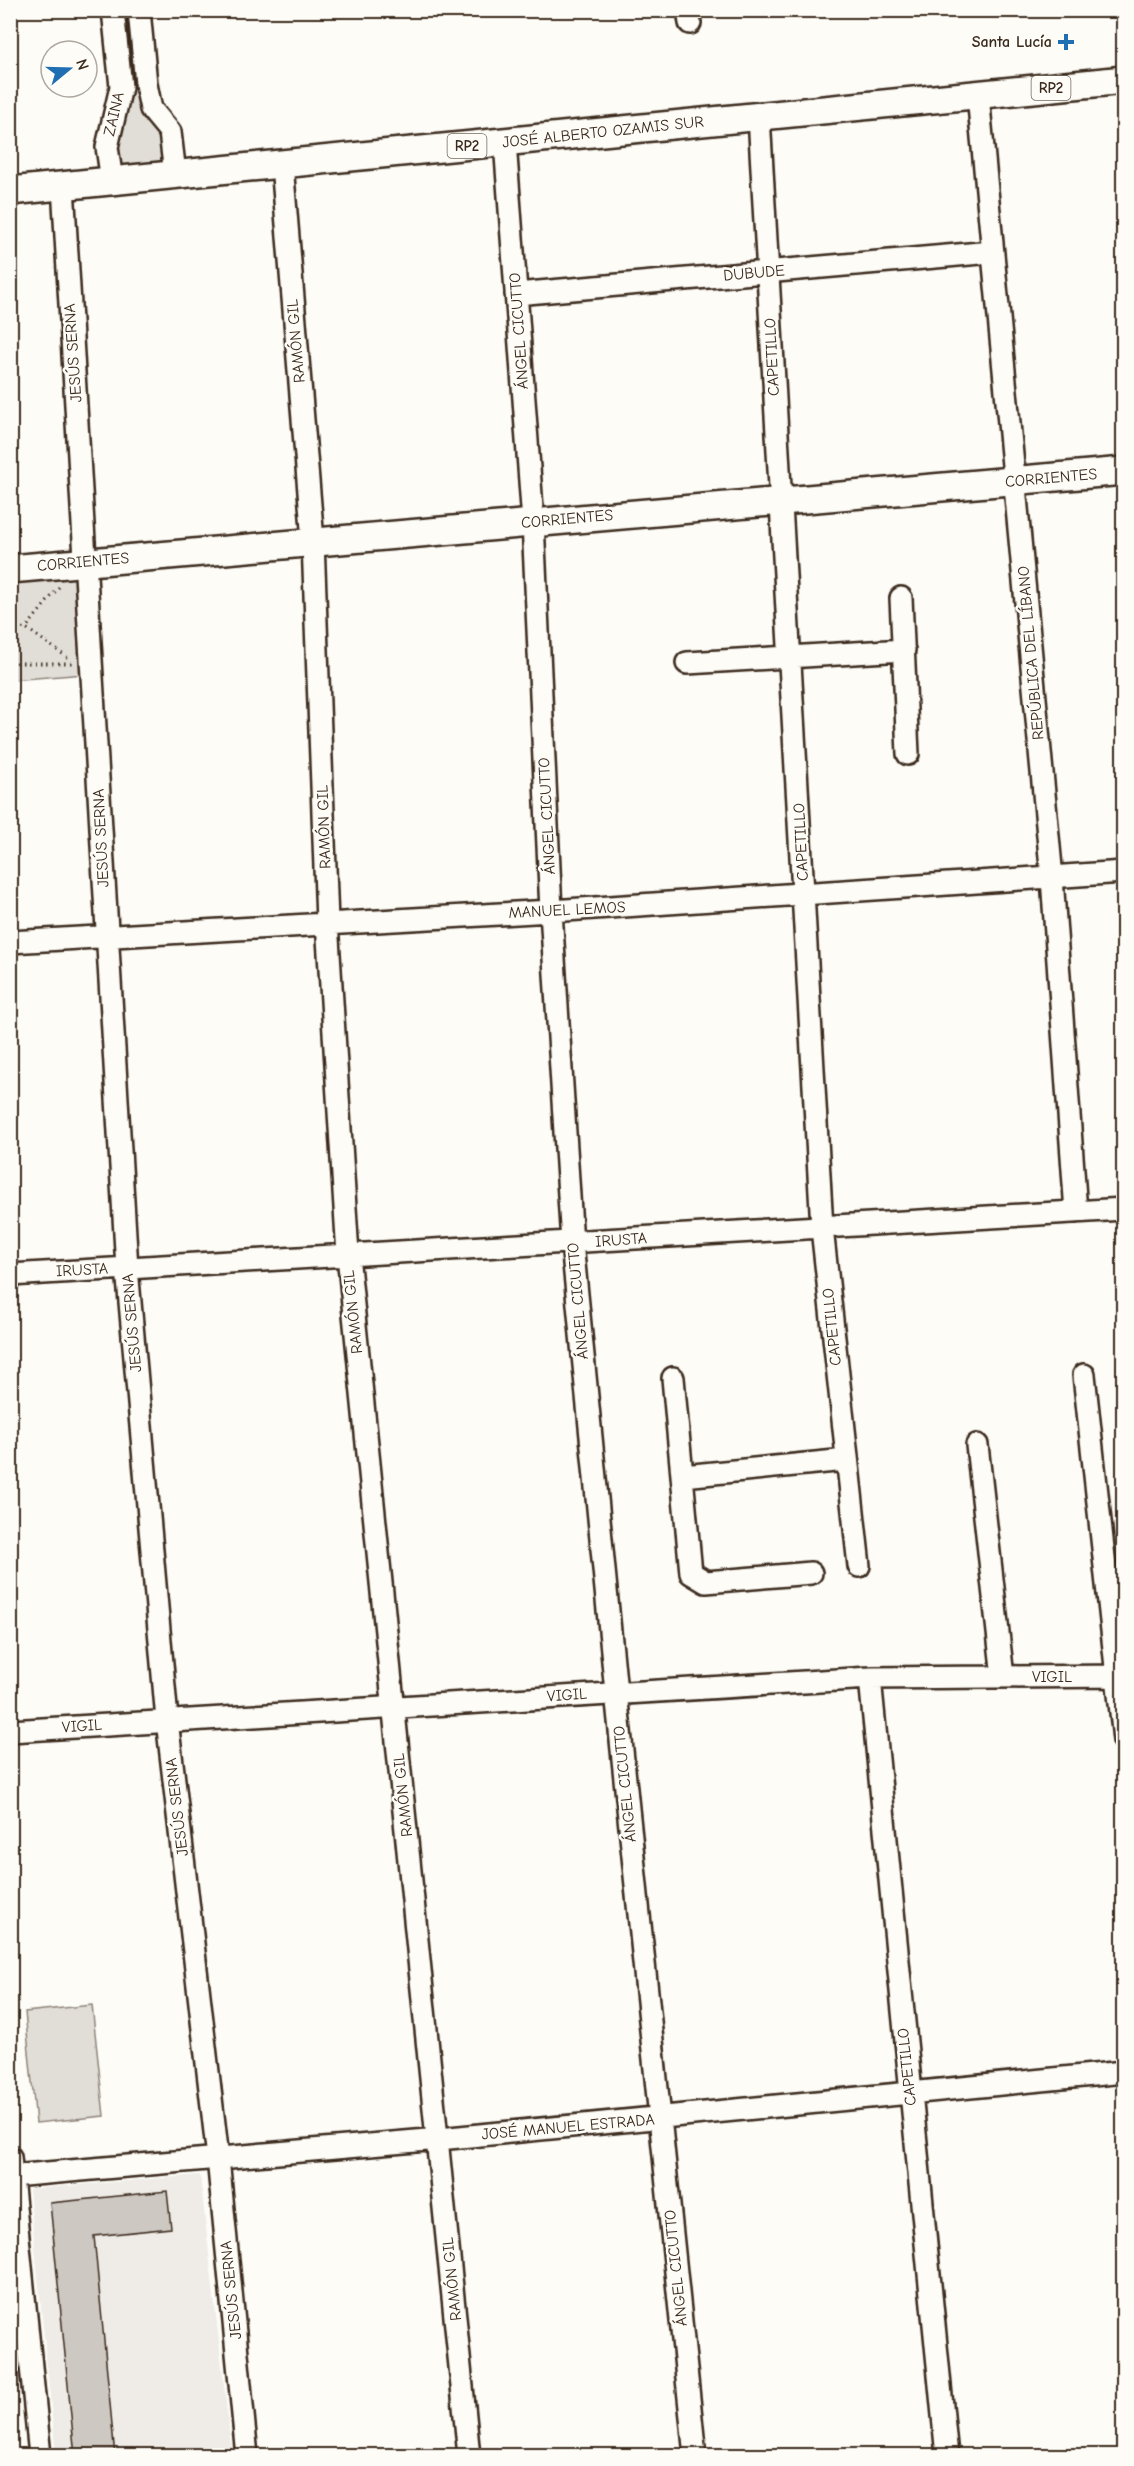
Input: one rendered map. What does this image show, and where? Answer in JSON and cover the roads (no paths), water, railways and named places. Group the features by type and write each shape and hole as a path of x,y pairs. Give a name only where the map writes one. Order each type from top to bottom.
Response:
{"main road":[{"name":"JOSÉ ALBERTO OZAMIS SUR","path":"10,191 1124,80"},
{"name":"CORRIENTES","path":"10,569 1124,471"}],"street":[{"name":"ZAINA","path":"112,181 107,147 121,87 113,10"},
{"name":"ZAINA","path":"139,10 146,84 151,108 170,132 175,174"},
{"name":"REPÚBLICA DEL LÍBANO","path":"978,95 1052,878 1076,1212"},
{"name":"CAPETILLO","path":"759,116 822,1228 859,1566"},
{"name":"ÁNGEL CICUTTO","path":"505,142 533,522 551,911 572,1243 695,2456"},
{"name":"RAMÓN GIL","path":"282,164 313,541 327,922 348,1255 469,2456"},
{"name":"JESÚS SERNA","path":"63,186 78,563 106,937 127,1268 167,1720 218,2158 247,2456"},
{"name":"DUBUDE","path":"516,294 992,252"},
{"path":"901,598 908,754"},
{"path":"687,663 904,651"},
{"name":"MANUEL LEMOS","path":"10,942 327,922 551,911 1124,872"},
{"name":"IRUSTA","path":"10,1275 1124,1209"},
{"path":"1084,1375 1120,1677 1124,1740"},
{"path":"673,1377 691,1573 706,1582 811,1573"},
{"path":"977,1445 1003,1677"},
{"path":"682,1476 846,1460"},
{"name":"VIGIL","path":"10,1731 870,1678 1120,1677"},
{"name":"CAPETILLO","path":"870,1678 947,2456"},
{"name":"JOSÉ MANUEL ESTRADA","path":"11,2167 218,2158 660,2118 1124,2072"},
{"path":"11,2167 40,2456"}],"place":[{"name":"Santa Lucía","path":"1066,42"}]}
